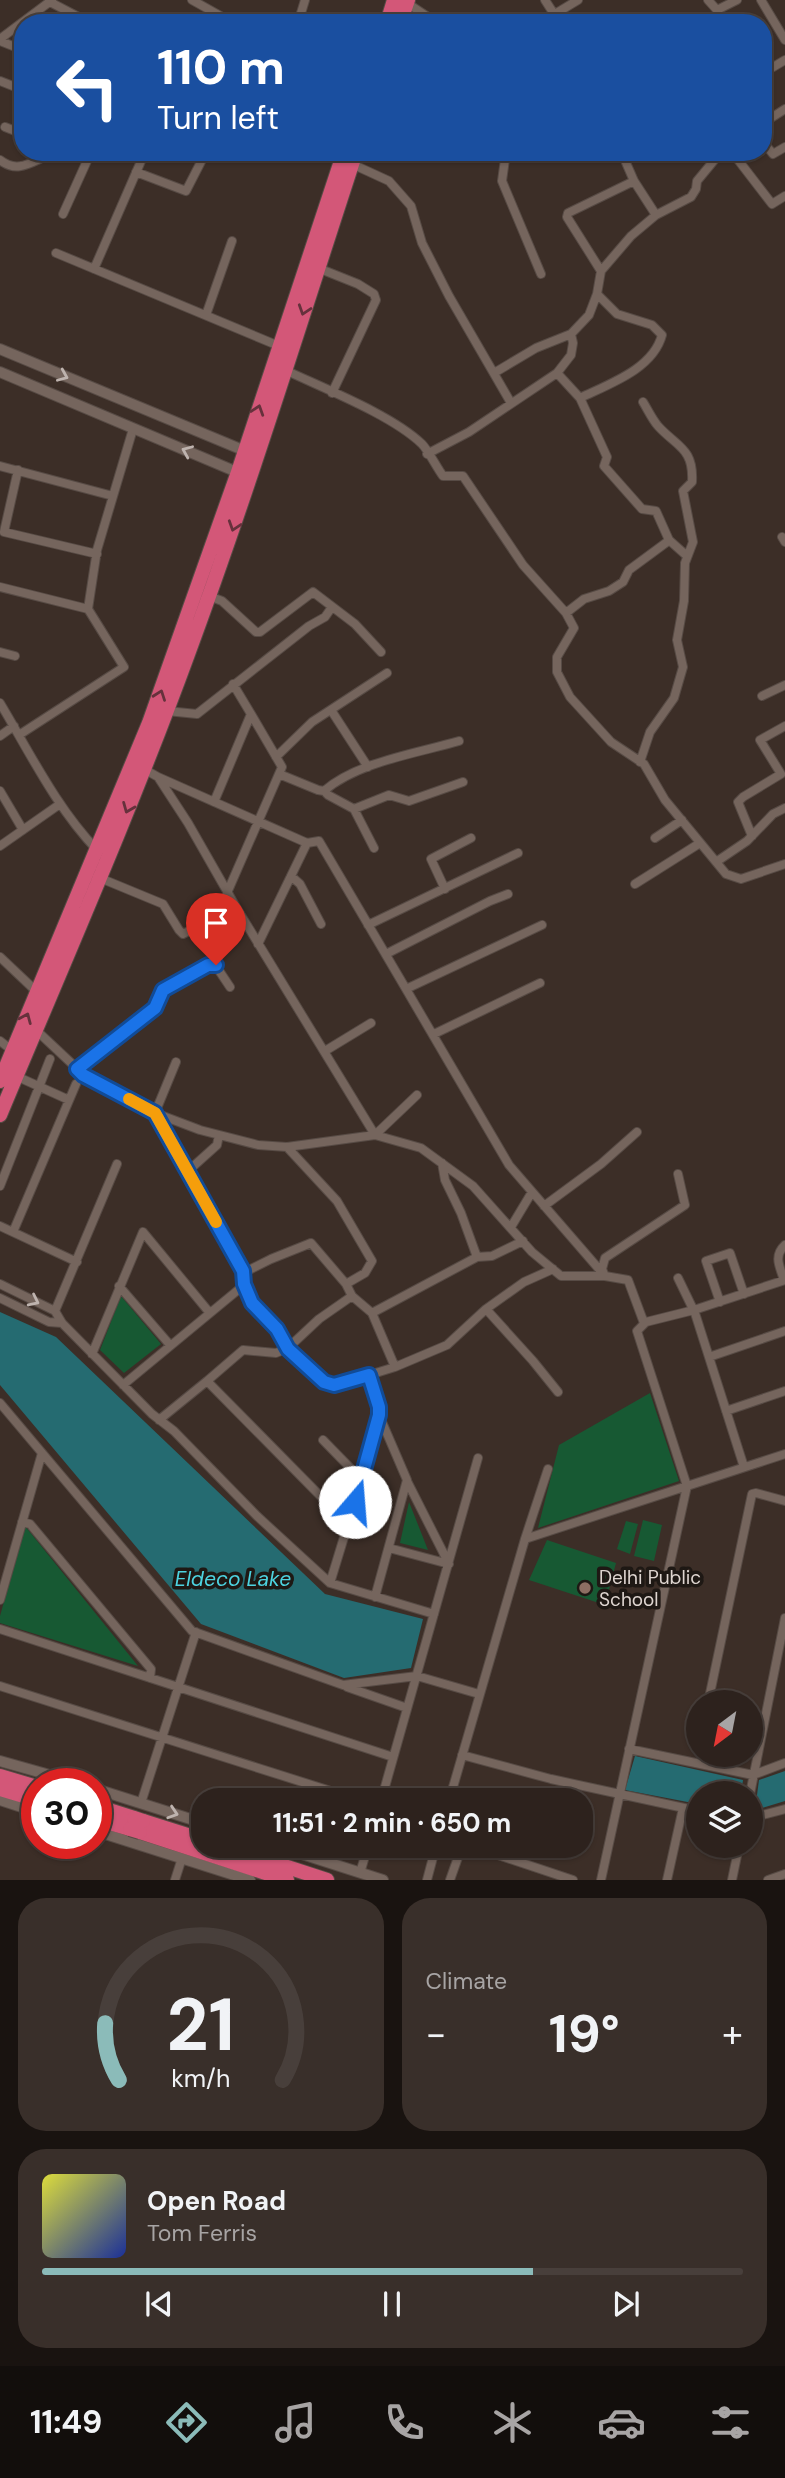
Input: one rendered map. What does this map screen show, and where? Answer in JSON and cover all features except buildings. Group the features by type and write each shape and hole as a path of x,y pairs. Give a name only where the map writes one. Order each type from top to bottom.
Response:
{"highway":[{"path":"0,1081 37,992 144,769 167,711 209,596 279,346 349,161"},
{"path":"251,453 285,370 350,161"},
{"path":"0,1115 100,878 103,853 149,723 244,475"},
{"path":"0,1776 21,1782"},
{"path":"0,1789 21,1795"},
{"path":"112,1815 136,1828 287,1880"},
{"path":"112,1823 191,1838"},
{"path":"260,1858 327,1880"}],"street":[{"path":"192,0 217,14"},
{"path":"295,0 304,2"},
{"path":"545,0 554,14 578,0"},
{"path":"708,0 717,10 737,0"},
{"path":"34,14 51,1 74,14"},
{"path":"403,1 423,14"},
{"path":"772,17 783,34"},
{"path":"0,40 14,29"},
{"path":"5,127 14,130"},
{"path":"0,160 14,168 34,161"},
{"path":"63,214 87,161"},
{"path":"94,269 141,161"},
{"path":"136,172 186,191 201,161"},
{"path":"359,161 389,181 411,206 428,253 449,296 511,402"},
{"path":"505,161 502,181 541,274"},
{"path":"625,161 634,181 656,215"},
{"path":"494,373 536,348 571,334 589,315 597,294 601,271 631,236 656,215 691,197 697,181 714,161"},
{"path":"739,161 772,204 785,196"},
{"path":"601,271 567,217 568,214 634,181"},
{"path":"206,315 232,241"},
{"path":"56,253 279,346"},
{"path":"318,268 358,284 374,294 376,300 332,393"},
{"path":"580,398 624,377 649,358 662,339 662,335 652,325 617,314 597,294"},
{"path":"427,454 469,432 557,373 571,355 571,334"},
{"path":"0,349 251,453"},
{"path":"285,370 394,424 425,446 427,454 443,476 463,476 523,565 566,613 573,628 557,657 557,673 570,697 611,742 640,762 665,800 726,873 741,879 785,864"},
{"path":"0,372 244,475"},
{"path":"557,373 580,398 607,457 604,466 642,509 656,511 669,540 687,556"},
{"path":"640,762 650,732 674,698 683,667 677,640 684,601 685,563 693,542 683,491 692,482 693,472 684,448 658,426 643,402"},
{"path":"0,736 16,730 124,667 88,609 97,554 133,429"},
{"path":"0,466 113,496"},
{"path":"18,470 4,531 97,554"},
{"path":"566,613 584,599 609,591 623,582 629,570 667,542"},
{"path":"0,587 88,609"},
{"path":"209,596 222,601 256,632 260,632 313,592 355,624 381,652"},
{"path":"167,711 197,714 309,626 325,617 332,607"},
{"path":"0,652 15,656"},
{"path":"276,757 312,722 387,673"},
{"path":"228,893 282,767 233,684"},
{"path":"762,696 785,685"},
{"path":"0,703 60,804 80,832 103,853"},
{"path":"331,710 368,767"},
{"path":"214,802 251,714"},
{"path":"752,836 738,802 743,796 781,774 760,740 785,726"},
{"path":"279,774 317,790 324,790 368,767 459,741"},
{"path":"144,769 307,843 319,841 509,1165 605,1276"},
{"path":"158,777 375,1135"},
{"path":"354,810 389,795 409,800 463,782"},
{"path":"324,790 354,810 374,848"},
{"path":"0,792 23,830"},
{"path":"0,846 60,804"},
{"path":"716,862 752,836 773,814 785,808"},
{"path":"655,838 682,820"},
{"path":"445,889 431,859 471,838"},
{"path":"258,944 307,843"},
{"path":"635,884 701,843"},
{"path":"369,925 518,853"},
{"path":"291,876 300,884 321,924"},
{"path":"100,878 163,904 183,934 236,907"},
{"path":"386,954 489,901 508,894"},
{"path":"407,989 542,925"},
{"path":"0,957 37,992"},
{"path":"77,1069 155,1008 163,990 188,976 212,964 230,987"},
{"path":"434,1034 540,983"},
{"path":"325,1051 370,1023"},
{"path":"36,1030 83,1075 155,1113 200,1130 258,1145 287,1147 375,1135 421,1148 473,1186 523,1241 561,1276 605,1276 628,1280 644,1323"},
{"path":"0,1041 13,1051"},
{"path":"0,1186 50,1059"},
{"path":"155,1113 176,1062"},
{"path":"16,1076 69,1100"},
{"path":"13,1232 76,1084"},
{"path":"375,1135 417,1095"},
{"path":"155,1113 243,1271 244,1284 252,1303 277,1329 288,1349 324,1382 334,1385 369,1375 447,1345 486,1309 524,1282 553,1269"},
{"path":"544,1206 601,1164 637,1132"},
{"path":"188,1171 217,1145 219,1135"},
{"path":"287,1147 337,1201 372,1261 365,1273 346,1284"},
{"path":"442,1163 445,1180 461,1213 477,1257"},
{"path":"55,1311 117,1164"},
{"path":"605,1276 602,1269 606,1258 685,1205 678,1174"},
{"path":"511,1227 532,1192"},
{"path":"0,1226 77,1262"},
{"path":"92,1354 143,1232 209,1312"},
{"path":"372,1313 477,1257 492,1256 523,1241"},
{"path":"243,1271 311,1243 346,1284 352,1296 372,1313 395,1367"},
{"path":"601,1880 687,1486 637,1331 644,1323 785,1280 777,1259 785,1245"},
{"path":"720,1302 706,1261 730,1253 744,1294"},
{"path":"678,1278 693,1310 744,1467"},
{"path":"0,1284 55,1311 62,1323 122,1385 174,1431 257,1516 330,1583 434,1614"},
{"path":"122,1385 244,1284"},
{"path":"119,1286 170,1345"},
{"path":"159,1420 243,1350 276,1353 288,1349 319,1319 352,1296"},
{"path":"0,1298 49,1322 62,1323"},
{"path":"486,1309 558,1392"},
{"path":"709,1357 785,1331"},
{"path":"330,1583 379,1415 369,1375"},
{"path":"206,1381 348,1524"},
{"path":"726,1411 785,1391"},
{"path":"0,1403 195,1632 407,1708"},
{"path":"379,1415 432,1534 449,1563"},
{"path":"323,1440 362,1480"},
{"path":"0,1600 41,1453"},
{"path":"525,1539 785,1454"},
{"path":"385,1788 478,1458"},
{"path":"453,1788 548,1469"},
{"path":"375,1597 407,1480"},
{"path":"711,1690 752,1494 785,1502"},
{"path":"22,1522 30,1524 151,1669 150,1678"},
{"path":"388,1548 449,1563"},
{"path":"752,1781 785,1618"},
{"path":"0,1629 393,1757"},
{"path":"136,1828 141,1803 195,1632"},
{"path":"343,1685 416,1676 479,1694"},
{"path":"0,1686 321,1788"},
{"path":"629,1749 686,1761"},
{"path":"462,1755 619,1795 686,1809"},
{"path":"0,1761 25,1768"},
{"path":"720,1768 753,1775 785,1763"},
{"path":"112,1794 191,1819"},
{"path":"0,1800 21,1807"},
{"path":"667,1880 683,1808"},
{"path":"763,1815 785,1809"},
{"path":"112,1830 136,1828 182,1858 250,1880"},
{"path":"175,1880 182,1858"},
{"path":"315,1858 383,1880"},
{"path":"360,1872 364,1858"},
{"path":"427,1880 433,1858"},
{"path":"450,1880 458,1858"},
{"path":"507,1858 573,1880"},
{"path":"732,1880 737,1858"},
{"path":"768,1880 785,1874"}],"green space":[{"path":"121,1296 161,1344 124,1373 100,1350"},
{"path":"650,1393 679,1481 538,1528 559,1445"},
{"path":"409,1502 428,1550 400,1543"},
{"path":"643,1520 662,1525 654,1561 634,1556"},
{"path":"626,1521 638,1524 630,1554 617,1549"},
{"path":"25,1526 138,1666 0,1623"},
{"path":"547,1540 616,1563 605,1605 529,1580"}],"water":[{"name":"Eldeco Lake","path":"0,1312 56,1337 325,1594 423,1619 411,1668 344,1678 201,1624 0,1385"},
{"path":"635,1756 743,1780 686,1781 686,1802 625,1790"},
{"path":"785,1771 785,1801 763,1808 763,1781 759,1780"}],"slow traffic":[{"path":"129,1099 155,1113 216,1222"}],"place":[{"name":"Delhi Public School","path":"585,1588"}],"route":[{"path":"216,965 208,965 167,987 160,994 155,1008 77,1069 83,1075 155,1113 243,1271 244,1284 252,1303 277,1329 288,1349 324,1382 334,1385 369,1375 379,1415 355,1502"}]}
